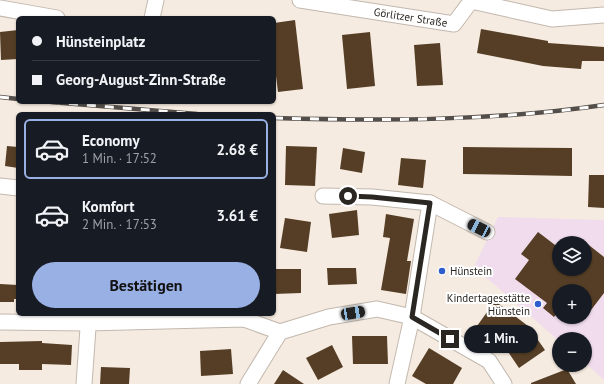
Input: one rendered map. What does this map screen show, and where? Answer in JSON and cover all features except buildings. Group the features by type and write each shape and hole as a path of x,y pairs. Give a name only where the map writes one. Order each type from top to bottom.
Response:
{"street":[{"path":"152,16 156,0"},
{"name":"Görlitzer Straße","path":"300,0 454,24 471,1 552,19 604,15"},
{"path":"0,8 46,16"},
{"path":"0,186 16,188"},
{"path":"323,196 372,197 430,203 487,232"},
{"path":"397,384 412,317 430,203"},
{"path":"0,322 88,318 244,319 280,332 329,317 377,309 412,317 489,361 504,384"},
{"path":"84,384 88,318"},
{"path":"248,384 280,332"}],"shaded area":[{"name":"Kindertagesstätte Hünstein","path":"498,217 604,220 604,380 592,369 592,332 552,332 552,335 474,267"}],"railway":[{"path":"0,97 16,99"},
{"path":"75,104 173,112"},
{"path":"276,118 439,119 522,114 604,105"}],"place":[{"name":"Hünstein","path":"442,271"},
{"name":"Kindertagesstätte Hünstein","path":"538,304"}],"route":[{"path":"348,196 430,203 412,317 450,339"}]}
